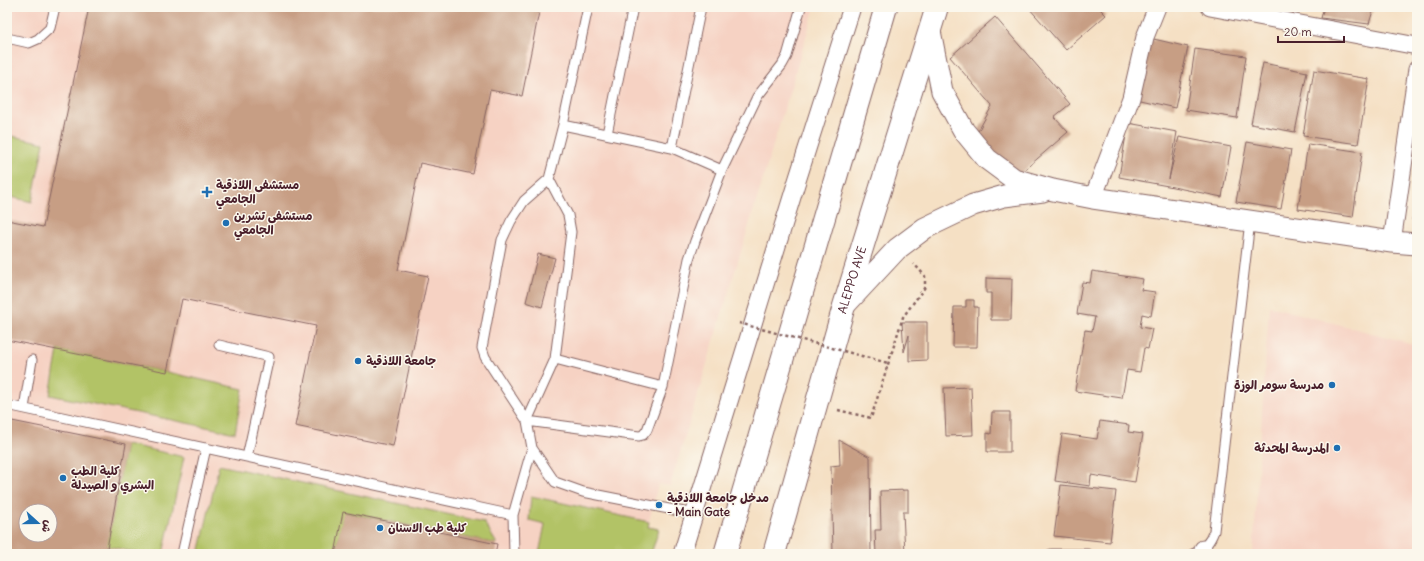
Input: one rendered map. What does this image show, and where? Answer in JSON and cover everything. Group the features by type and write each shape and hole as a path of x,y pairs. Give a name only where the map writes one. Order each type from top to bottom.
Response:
{"main road":[{"path":"725,554 886,7"},
{"name":"ALEPPO AVE","path":"774,554 844,306 937,7"}],"street":[{"path":"682,554 852,7"},
{"path":"1093,198 1131,98 1145,37 1157,7"},
{"path":"1210,7 1417,46"},
{"path":"930,31 942,91 964,131 987,159 1014,179 1053,190 1093,198 1392,242 1417,244"},
{"path":"1392,242 1417,70"},
{"path":"844,306 898,249 925,228 972,205 1004,196 1053,190"}],"lane":[{"path":"7,38 28,43 38,39 50,28 55,7"},
{"path":"514,554 513,515 532,448 528,421 485,357 482,348 502,240 510,221 524,201 549,179 563,125 588,7"},
{"path":"607,134 633,7"},
{"path":"672,148 701,7"},
{"path":"528,421 639,436 643,435 647,430 662,387 689,259 695,241 722,170 757,96 782,65 787,56 801,7"},
{"path":"563,125 672,148 722,170"},
{"path":"528,421 555,359 572,232 568,214 549,179"},
{"path":"1200,552 1208,544 1214,531 1250,221"},
{"path":"219,345 269,357 247,457"},
{"path":"555,359 662,387"},
{"path":"24,408 32,360"},
{"path":"7,405 513,515"},
{"path":"182,554 206,448"},
{"path":"532,448 555,482 583,492 694,514"},
{"path":"1051,554 1088,554"}],"path":[{"path":"816,404 871,418 903,317 925,287 926,282 925,276 922,272 898,249"},
{"path":"739,323 888,363"}],"shaded area":[{"name":"جامعة اللاذقية","path":"7,7 815,7 670,486 658,484 648,526 659,529 651,554 7,554"},
{"path":"1269,306 1417,345 1417,549 1368,554 1253,554"}],"green space":[{"path":"7,135 44,143 32,202 7,196"},
{"path":"58,350 243,389 235,433 50,395"},
{"path":"126,444 184,457 163,554 142,554 107,546"},
{"path":"219,465 484,522 497,544 344,512 335,554 199,554"},
{"path":"531,496 649,522 648,527 659,529 651,554 539,554 545,524 529,520"}],"building":[{"name":"مستشفى تشرين الجامعي","path":"89,7 540,7 522,96 490,90 473,174 420,163 398,270 428,276 393,446 295,426 316,326 182,299 167,372 7,340 7,220 43,227"},
{"path":"1028,7 1098,7 1106,15 1066,50"},
{"path":"1324,7 1374,7 1369,24 1321,18"},
{"path":"995,17 1070,104 1054,117 1068,132 1014,179 971,144 992,106 950,57"},
{"path":"1145,37 1188,47 1175,108 1131,98"},
{"path":"1195,49 1246,56 1237,118 1186,110"},
{"path":"1263,63 1307,72 1295,132 1251,124"},
{"path":"1314,70 1369,79 1358,144 1303,136"},
{"path":"1128,123 1177,132 1169,179 1179,137 1231,147 1222,197 1119,177"},
{"path":"1247,142 1291,150 1281,209 1236,202"},
{"path":"1308,144 1362,152 1353,217 1298,209"},
{"path":"1417,198 1417,221 1412,220"},
{"path":"538,254 555,258 542,307 526,302"},
{"path":"1092,271 1143,279 1141,290 1155,292 1151,316 1142,314 1140,327 1152,329 1148,349 1144,348 1140,372 1127,370 1122,398 1075,391 1085,330 1092,331 1095,317 1077,314 1082,282 1090,283"},
{"path":"986,278 1012,279 1011,320 991,320 991,293 986,293"},
{"path":"966,300 974,300 974,307 978,307 977,347 953,347 954,307 966,307"},
{"path":"902,322 927,322 927,360 909,361 909,335 904,352"},
{"path":"971,387 973,435 946,436 944,388"},
{"path":"992,412 1010,412 1010,452 987,452 987,433 991,434"},
{"name":"كلية الطب البشري و الصيدلة","path":"7,420 126,444 106,554 7,554"},
{"path":"1100,421 1129,425 1128,432 1143,434 1135,482 1091,475 1090,486 1055,481 1062,434 1097,439"},
{"path":"839,440 870,457 871,554 833,554 831,466 840,465"},
{"path":"1061,485 1116,491 1110,542 1054,536"},
{"path":"908,490 908,512 903,512 905,554 876,554 875,530 881,530 880,491"},
{"name":"كلية طب الاسنان","path":"343,512 497,544 495,554 335,554"}],"place":[{"name":"مستشفى اللاذقية الجامعي","path":"207,192"},
{"name":"مستشفى تشرين الجامعي","path":"226,223"},
{"name":"جامعة اللاذقية","path":"358,361"},
{"name":"مدرسة سومر الوزة","path":"1332,385"},
{"name":"المدرسة المحدثة","path":"1337,448"},
{"name":"كلية الطب البشري و الصيدلة","path":"63,478"},
{"name":"مدخل جامعة اللاذقية - Main Gate","path":"659,505"},
{"name":"كلية طب الاسنان","path":"380,528"}]}
